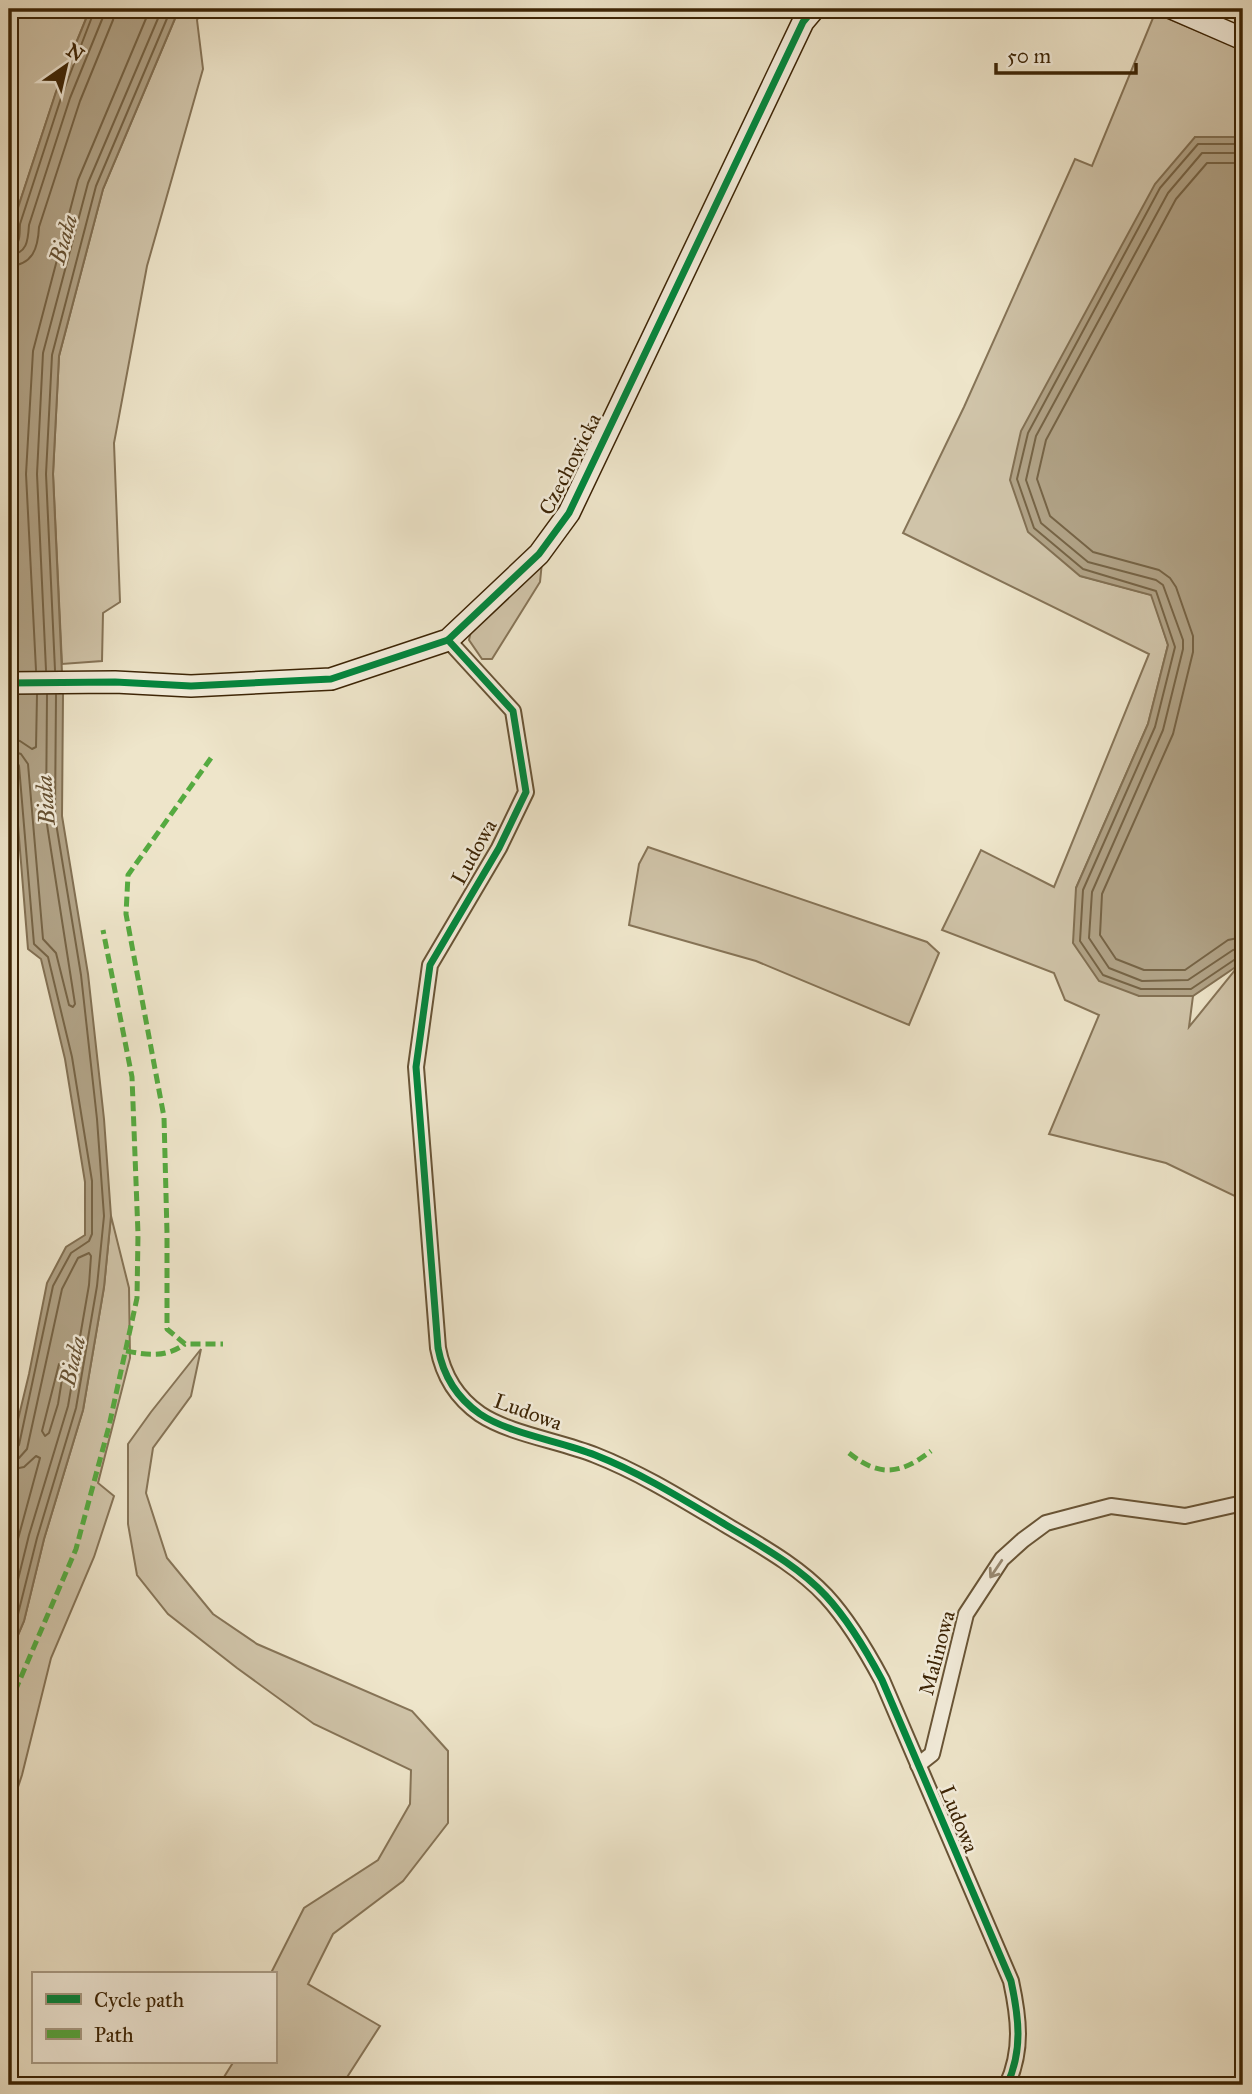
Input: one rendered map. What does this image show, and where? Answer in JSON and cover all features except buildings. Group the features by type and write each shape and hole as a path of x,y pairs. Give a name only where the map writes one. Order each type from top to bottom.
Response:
{"street":[{"name":"Czechowicka","path":"9,683 115,682 191,686 331,679 448,640 539,554 569,513 803,22 814,9"},
{"path":"1174,9 1243,38"},
{"name":"Ludowa","path":"448,640 513,711 526,792 499,848 430,965 419,1042 416,1067 438,1348 444,1371 461,1397 492,1421 570,1446 623,1467 677,1496 799,1571 825,1594 859,1638 882,1680 1011,1981 1016,2004 1019,2048 1007,2085"},
{"name":"Malinowa","path":"918,1765 932,1754 966,1614 1002,1559 1046,1523 1111,1506 1185,1516 1243,1503"}],"shaded area":[{"path":"9,9 90,9 56,92 13,223 9,312"},
{"path":"179,9 202,9 197,20 203,69 147,266 114,443 120,602 103,613 102,661 62,664 53,474 59,356 103,189"},
{"path":"1155,13 1243,50 1243,137 1195,137 1081,576 1152,595 1168,645 1148,724 1076,888 1139,996 1193,996 1189,1027 1240,964 1243,821 1243,1200 1166,1163 1049,1134 1099,1015 1065,1000 1054,973 942,930 981,850 1054,887 1149,654 903,533 964,407 1075,159 1092,166"},
{"path":"542,562 540,582 492,659 482,659 469,640 472,626 522,585"},
{"path":"648,847 927,942 939,953 909,1025 756,961 629,925 639,864"},
{"path":"111,1216 129,1288 130,1358 98,1483 114,1496 94,1557 51,1658 22,1775 9,1814 9,1656 24,1621 44,1539 83,1410 104,1287"},
{"path":"201,1349 191,1396 153,1448 146,1493 167,1558 213,1614 257,1644 412,1711 448,1751 448,1823 403,1881 333,1934 308,1984 380,2026 342,2085 219,2085 233,2062 276,2062 276,1972 272,1972 304,1908 378,1860 410,1804 411,1770 314,1724 168,1614 137,1575 128,1524 128,1444"}],"water":[{"name":"Biała","path":"90,9 179,9 103,189 59,356 53,474 63,695 62,816 88,974 104,1119 111,1216 104,1287 83,1410 44,1539 24,1621 9,1656 9,1457 47,1283 66,1247 85,1235 85,1182 65,1059 41,959 28,949 9,714 9,312 13,223 56,92"},
{"path":"1195,137 1243,137 1243,962 1193,996 1139,996 1099,981 1073,943 1076,888 1148,724 1168,645 1151,595 1080,576 1028,532 1010,480 1021,431 1155,184"}],"marked path":[{"path":"211,758 128,875 126,914 164,1117 167,1329 185,1344 223,1344"},
{"path":"9,1705 76,1549 109,1426 137,1298 138,1234 132,1077 103,930"},
{"path":"126,1351 164,1353 185,1344"},
{"path":"849,1453 870,1466 890,1470 909,1465 931,1451"}],"cycle path":[{"path":"9,683 115,682 191,686 331,679 448,640 539,554 569,513 803,22 814,9"},
{"path":"448,640 513,711 526,792 499,848 430,965 416,1067 438,1348 443,1367 458,1393 480,1414 520,1432 595,1455 662,1487 791,1566 815,1585 842,1615 882,1680 1011,1981 1018,2034 1016,2059 1007,2085"}]}
